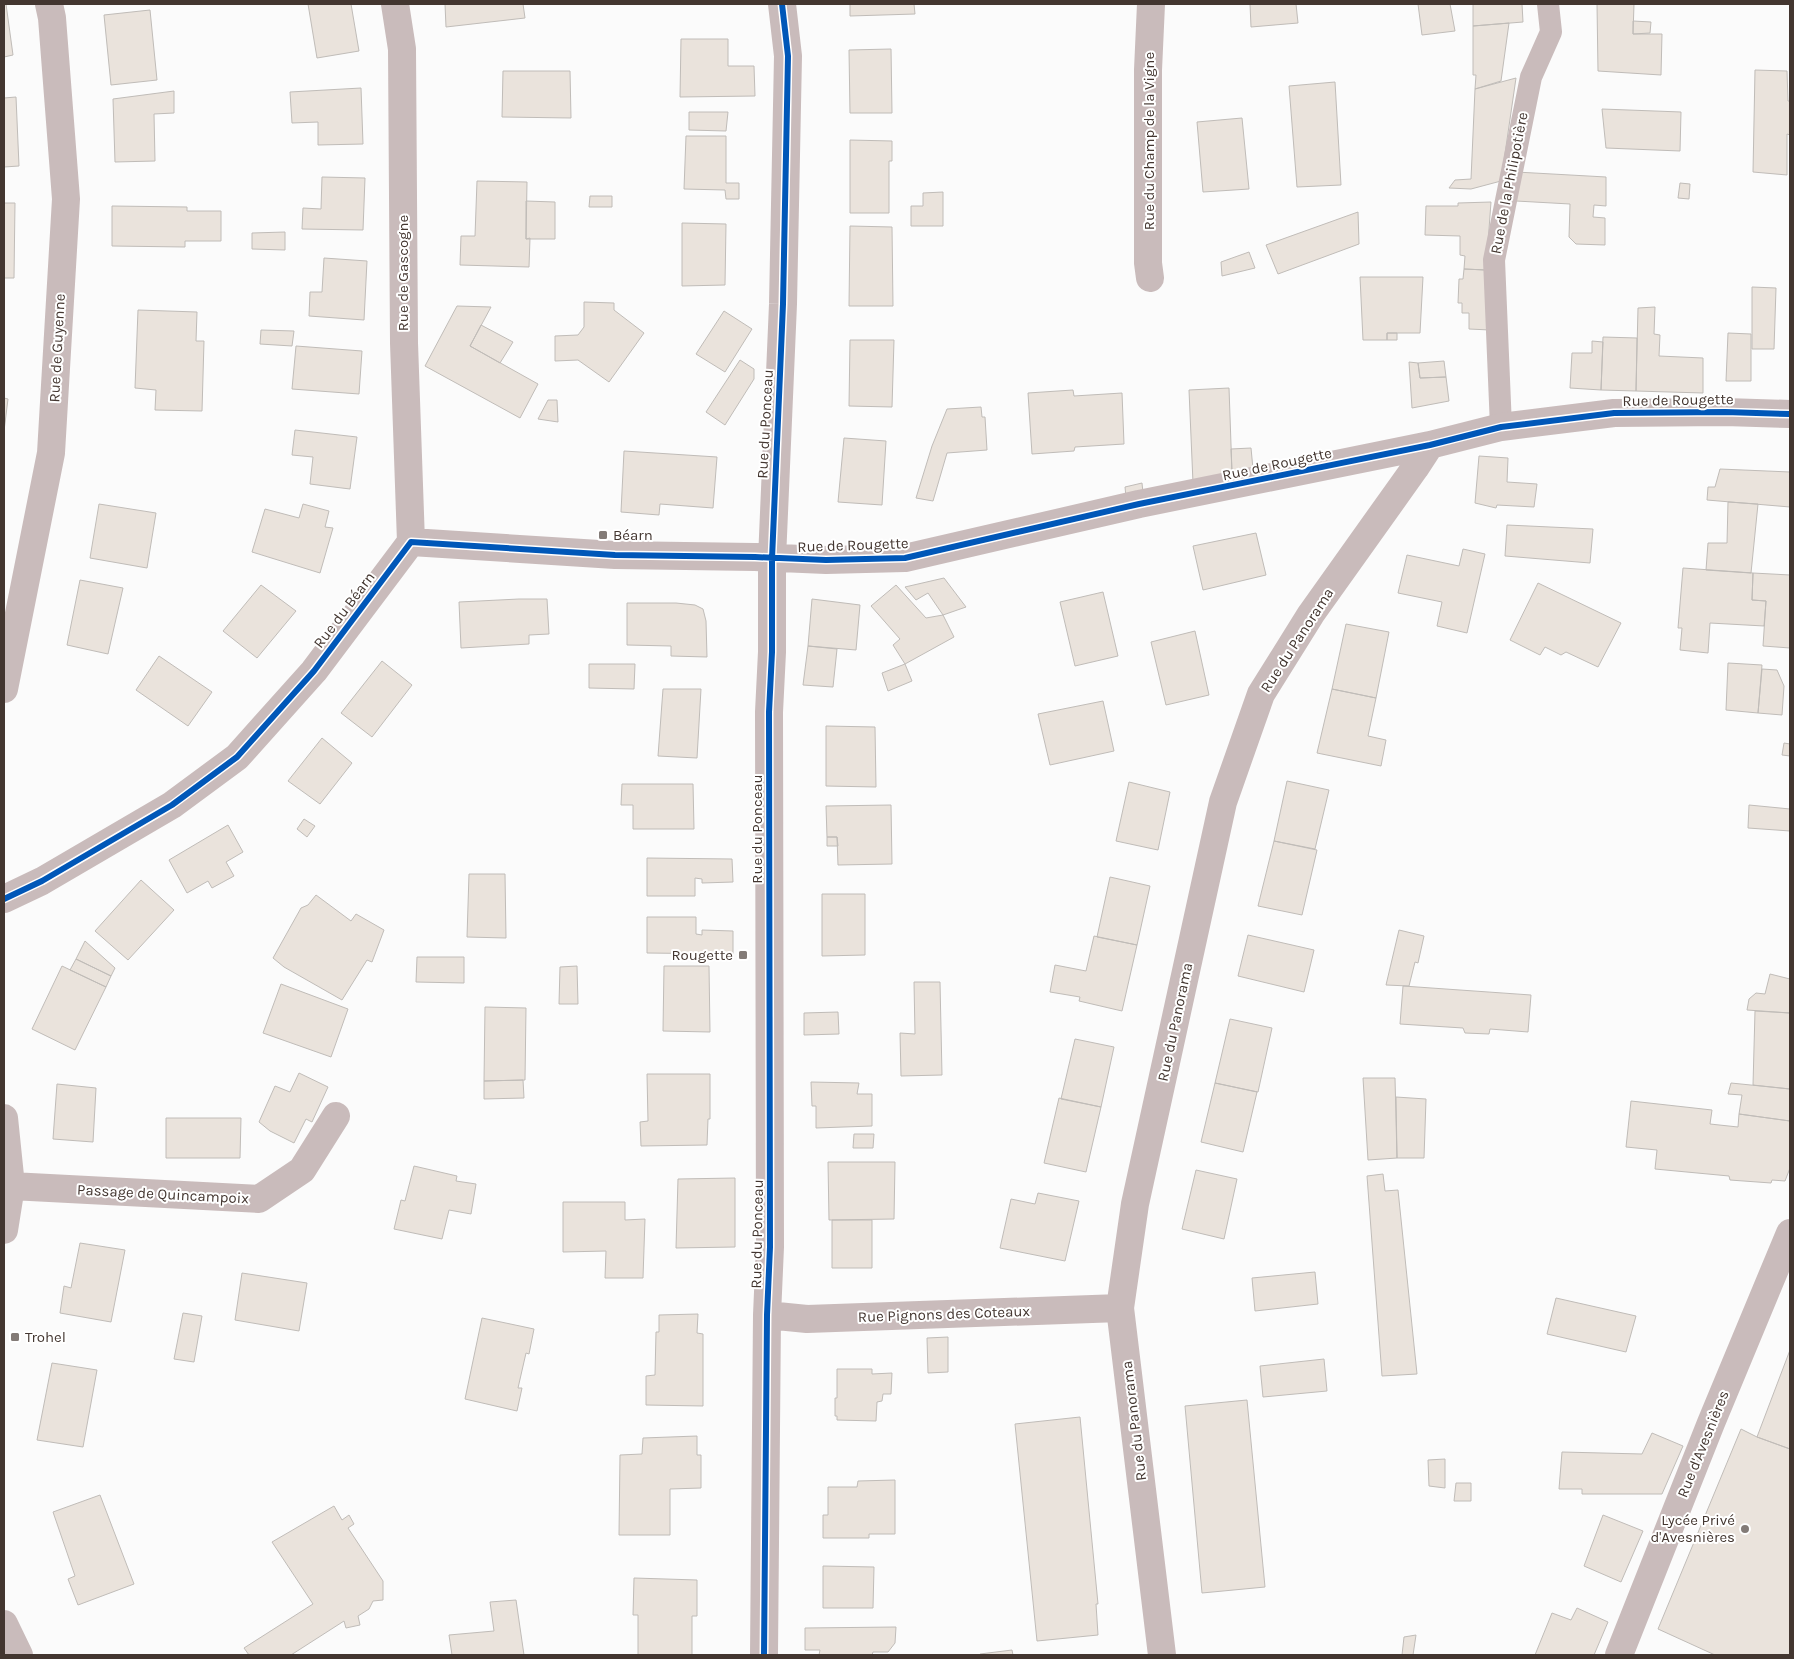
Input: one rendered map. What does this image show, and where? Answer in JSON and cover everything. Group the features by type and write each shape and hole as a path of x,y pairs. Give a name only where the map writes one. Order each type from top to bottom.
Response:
{"street":[{"name":"Rue de Guyenne","path":"4,689 51,454 66,199 50,4"},
{"name":"Rue de Gascogne","path":"395,4 402,49 404,343 411,542"},
{"name":"Rue du Ponceau","path":"764,1655 767,1315 770,1246 770,712 772,559 784,294 788,56 782,4"},
{"name":"Rue du Champ de la Vigne","path":"1150,278 1148,263 1148,70 1152,4"},
{"name":"Rue de Rougette","path":"772,559 905,558 1139,504 1430,445 1501,427 1614,414 1725,412 1790,414"},
{"name":"Rue du Panorama","path":"1162,1655 1120,1308 1135,1204 1223,802 1261,694 1311,614 1430,445"},
{"path":"411,542 615,555 755,557 772,559"},
{"name":"Rue du Béarn","path":"4,899 42,881 172,804 237,757 314,671 411,542"},
{"name":"Passage de Quincampoix","path":"11,1186 259,1199 302,1170 336,1116"},
{"path":"4,1118 11,1186 4,1230"},
{"name":"Rue d'Avesnières","path":"1619,1655 1707,1432 1790,1233"},
{"name":"Rue Pignons des Coteaux","path":"767,1315 807,1319 1120,1308"},
{"path":"4,1624 19,1655"}],"lane":[{"name":"Rue de la Philipotière","path":"1501,427 1494,260 1531,77 1551,32 1548,4"}],"building":[{"path":"4,4 6,4 13,55 4,57"},
{"path":"308,4 351,4 359,51 317,58"},
{"path":"445,4 523,4 525,18 446,27"},
{"path":"850,4 914,4 915,14 850,16"},
{"path":"1250,4 1296,4 1298,23 1251,27"},
{"path":"1418,4 1450,4 1455,31 1422,35"},
{"path":"1473,4 1522,4 1523,22 1473,26"},
{"path":"1597,4 1634,4 1633,34 1662,34 1661,75 1598,71"},
{"path":"150,10 157,80 111,85 104,15"},
{"path":"1633,21 1651,22 1650,33 1633,34"},
{"path":"1509,23 1501,81 1475,89 1476,75 1473,75 1473,26"},
{"path":"681,39 728,39 728,66 754,66 755,96 680,97"},
{"path":"891,49 892,113 850,113 849,50"},
{"path":"1755,70 1787,71 1788,101 1790,101 1790,135 1787,134 1787,175 1753,172"},
{"path":"503,71 570,71 571,118 502,117"},
{"path":"1516,78 1501,181 1471,189 1449,188 1455,180 1471,179 1475,89"},
{"path":"1335,82 1341,185 1297,187 1289,86"},
{"path":"361,88 363,144 318,145 318,122 292,123 290,92"},
{"path":"174,91 174,113 154,114 155,161 115,162 113,99"},
{"path":"16,97 19,166 4,167 4,98"},
{"path":"1602,109 1681,112 1680,151 1606,148"},
{"path":"689,112 728,112 726,131 689,130"},
{"path":"1242,118 1249,189 1203,192 1197,122"},
{"path":"686,136 726,136 726,183 739,183 739,199 726,199 725,190 684,189"},
{"path":"850,140 892,141 892,161 889,161 889,213 850,213"},
{"path":"1516,172 1606,177 1606,206 1594,205 1593,217 1605,218 1605,245 1576,244 1569,237 1570,204 1516,201"},
{"path":"322,177 365,178 363,230 302,229 303,208 321,209"},
{"path":"477,181 527,182 526,239 530,238 529,267 460,265 461,236 475,236"},
{"path":"1680,183 1690,184 1689,199 1678,198"},
{"path":"943,192 943,226 911,226 911,206 923,206 923,193"},
{"path":"590,196 612,196 612,207 589,207"},
{"path":"526,201 555,202 555,239 526,239"},
{"path":"1491,202 1486,270 1464,269 1465,256 1460,255 1460,236 1425,235 1426,206 1458,206 1458,203"},
{"path":"4,203 15,203 14,278 4,278"},
{"path":"112,206 187,207 187,211 221,211 221,241 185,241 185,247 112,246"},
{"path":"1358,212 1359,244 1278,274 1266,245"},
{"path":"682,223 726,224 725,285 682,286"},
{"path":"850,226 892,227 893,306 849,306"},
{"path":"285,232 285,250 252,249 252,233"},
{"path":"1249,252 1255,268 1222,276 1221,262"},
{"path":"324,258 367,261 364,320 309,316 310,292 322,292"},
{"path":"1464,269 1486,270 1490,330 1469,329 1469,313 1462,313 1462,303 1458,303 1459,279 1463,279"},
{"path":"1360,277 1423,277 1420,333 1387,333 1387,340 1363,340"},
{"path":"1752,287 1776,288 1774,349 1752,349"},
{"path":"584,302 614,303 614,310 644,333 609,382 578,360 555,361 555,336 578,335 584,327"},
{"path":"457,306 491,307 470,346 538,384 520,418 425,366"},
{"path":"1655,307 1654,334 1660,335 1659,356 1703,358 1703,393 1636,391 1638,308"},
{"path":"138,310 197,312 196,341 204,341 202,411 155,410 156,390 135,388"},
{"path":"724,311 752,329 725,372 696,354"},
{"path":"481,325 513,342 500,363 470,346"},
{"path":"261,330 294,331 292,346 260,344"},
{"path":"1387,333 1397,333 1397,340 1387,340"},
{"path":"1728,333 1751,334 1751,381 1726,381"},
{"path":"1603,337 1637,338 1636,391 1601,390"},
{"path":"850,340 894,340 892,407 849,406"},
{"path":"1592,341 1603,342 1601,390 1570,388 1572,353 1592,353"},
{"path":"296,346 362,351 359,394 292,389"},
{"path":"740,360 754,369 754,379 725,425 706,412"},
{"path":"1444,361 1446,377 1420,378 1418,363"},
{"path":"1409,362 1418,363 1420,378 1446,377 1449,401 1412,408"},
{"path":"1229,388 1232,473 1193,483 1189,390"},
{"path":"1073,390 1074,396 1122,393 1124,444 1075,447 1074,451 1032,454 1028,393"},
{"path":"4,398 8,399 4,431"},
{"path":"548,400 557,400 558,422 538,419"},
{"path":"981,407 982,417 985,417 987,450 947,453 933,501 916,498 932,446 947,409"},
{"path":"295,430 357,437 350,489 310,484 313,457 292,455"},
{"path":"844,438 886,441 882,505 838,502"},
{"path":"1251,448 1253,469 1232,473 1231,449"},
{"path":"624,451 717,457 713,508 660,504 659,515 621,512"},
{"path":"1479,456 1508,458 1507,482 1537,484 1534,507 1497,505 1496,508 1475,503"},
{"path":"1720,469 1790,472 1790,507 1707,500 1708,487 1715,487"},
{"path":"1142,483 1143,493 1126,497 1125,487"},
{"path":"1728,502 1758,504 1751,573 1706,570 1708,543 1727,543"},
{"path":"99,504 156,513 147,568 90,558"},
{"path":"303,504 329,511 325,527 333,528 320,573 252,552 265,509 299,518"},
{"path":"1507,525 1593,529 1590,563 1505,556"},
{"path":"1256,533 1266,575 1203,590 1193,546"},
{"path":"1463,549 1485,554 1467,633 1437,626 1442,602 1398,593 1407,555 1459,566"},
{"path":"1683,568 1753,573 1752,600 1766,601 1764,626 1710,623 1708,653 1680,650 1682,628 1678,628"},
{"path":"1753,573 1790,575 1790,648 1763,646 1766,601 1752,600"},
{"path":"944,578 966,607 943,615 928,593 916,600 905,587"},
{"path":"80,580 123,588 108,654 67,645"},
{"path":"1538,583 1621,623 1598,667 1566,652 1561,655 1545,647 1540,655 1510,640"},
{"path":"261,585 296,611 257,658 223,631"},
{"path":"896,585 926,618 943,615 954,637 905,664 893,645 900,639 871,606"},
{"path":"1103,592 1118,656 1075,666 1060,602"},
{"path":"547,599 549,634 529,635 529,644 461,648 459,602"},
{"path":"812,599 860,605 856,650 808,646"},
{"path":"627,603 676,603 695,605 703,609 706,621 707,657 671,656 671,646 627,645"},
{"path":"1346,624 1389,632 1376,698 1332,689"},
{"path":"1195,631 1209,695 1166,705 1151,642"},
{"path":"808,646 837,649 833,687 803,685"},
{"path":"159,656 212,692 188,726 136,690"},
{"path":"382,661 412,685 372,737 341,713"},
{"path":"1728,663 1762,665 1758,713 1726,710"},
{"path":"589,664 635,664 634,689 589,688"},
{"path":"905,664 912,681 888,691 882,673"},
{"path":"1762,669 1777,670 1784,686 1782,715 1758,713"},
{"path":"663,689 701,689 697,758 658,756"},
{"path":"1332,689 1376,698 1368,736 1386,740 1381,766 1317,753"},
{"path":"1103,701 1114,751 1050,765 1038,714"},
{"path":"826,726 875,727 876,787 826,786"},
{"path":"322,738 352,763 320,804 288,781"},
{"path":"1784,743 1790,744 1790,756 1782,755"},
{"path":"1287,781 1329,790 1315,849 1274,841"},
{"path":"1129,782 1170,792 1158,850 1116,841"},
{"path":"622,784 693,784 694,829 633,829 633,805 621,805"},
{"path":"891,805 892,864 838,865 837,837 827,837 826,806"},
{"path":"1749,805 1790,809 1790,831 1748,828"},
{"path":"304,819 315,826 307,837 297,829"},
{"path":"228,825 243,852 226,862 234,876 212,888 208,881 187,893 169,860"},
{"path":"827,837 837,837 838,846 827,846"},
{"path":"1274,841 1317,850 1302,915 1258,906"},
{"path":"647,858 732,859 733,882 702,883 702,879 695,878 695,896 647,896"},
{"path":"469,874 505,874 506,938 467,937"},
{"path":"1110,877 1150,886 1137,945 1097,937"},
{"path":"141,880 174,910 128,960 95,931"},
{"path":"822,894 865,894 865,955 822,956"},
{"path":"316,895 351,921 356,914 384,930 372,962 367,960 342,1000 284,967 273,958 301,908 308,905"},
{"path":"647,917 696,917 696,934 702,935 702,930 733,931 733,954 647,953"},
{"path":"1399,930 1424,936 1418,963 1415,962 1409,986 1386,985"},
{"path":"1248,935 1314,950 1304,992 1238,976"},
{"path":"1094,936 1137,945 1122,1011 1079,1001 1080,997 1050,992 1055,965 1086,971"},
{"path":"85,941 115,968 111,976 76,959"},
{"path":"417,957 464,957 464,983 416,982"},
{"path":"76,959 111,976 106,987 70,970"},
{"path":"62,966 106,987 75,1050 32,1029"},
{"path":"577,966 578,1004 559,1004 560,967"},
{"path":"664,966 709,966 710,1032 663,1031"},
{"path":"1770,974 1790,979 1790,1013 1747,1010 1749,999 1756,993 1765,994"},
{"path":"914,982 940,982 942,1075 901,1076 900,1033 915,1034"},
{"path":"281,984 348,1009 331,1057 263,1033"},
{"path":"1403,986 1531,995 1528,1032 1490,1029 1489,1034 1465,1033 1463,1028 1400,1024"},
{"path":"485,1007 526,1008 525,1080 484,1081"},
{"path":"1755,1011 1790,1013 1790,1089 1753,1085"},
{"path":"838,1012 839,1034 804,1035 804,1013"},
{"path":"1230,1019 1272,1028 1258,1092 1215,1083"},
{"path":"1075,1039 1114,1047 1101,1107 1061,1099"},
{"path":"299,1073 328,1087 312,1122 306,1119 294,1143 270,1131 259,1122 275,1086 290,1092"},
{"path":"647,1074 710,1074 710,1119 708,1119 707,1145 641,1146 640,1122 648,1121"},
{"path":"1363,1078 1395,1078 1397,1158 1368,1160"},
{"path":"523,1080 524,1098 484,1099 484,1081"},
{"path":"811,1082 859,1083 857,1094 872,1094 872,1126 816,1128 816,1106 812,1106"},
{"path":"1215,1083 1257,1092 1243,1152 1201,1142"},
{"path":"1731,1083 1790,1089 1790,1121 1739,1114 1742,1095 1728,1094"},
{"path":"57,1084 96,1088 93,1142 53,1139"},
{"path":"1396,1097 1426,1099 1424,1158 1397,1158"},
{"path":"1059,1098 1101,1107 1086,1172 1044,1163"},
{"path":"1631,1101 1712,1110 1710,1124 1738,1127 1739,1114 1790,1121 1790,1168 1785,1181 1772,1180 1771,1183 1730,1180 1729,1176 1655,1169 1657,1150 1626,1147"},
{"path":"166,1118 241,1118 240,1158 166,1158"},
{"path":"854,1134 874,1134 873,1148 853,1148"},
{"path":"828,1162 895,1162 894,1219 829,1220"},
{"path":"414,1166 457,1176 456,1181 476,1184 471,1214 449,1210 442,1239 394,1229 401,1200 405,1201"},
{"path":"1196,1170 1237,1179 1224,1239 1182,1229"},
{"path":"1383,1174 1385,1191 1398,1190 1417,1374 1382,1376 1367,1176"},
{"path":"735,1178 735,1247 676,1248 678,1179"},
{"path":"1038,1193 1079,1201 1065,1261 1000,1248 1011,1199 1035,1204"},
{"path":"563,1202 625,1202 625,1220 645,1219 643,1278 605,1278 606,1251 563,1252"},
{"path":"832,1220 872,1220 872,1268 832,1268"},
{"path":"80,1243 125,1250 111,1322 60,1313 64,1286 71,1288"},
{"path":"1315,1272 1318,1304 1255,1311 1252,1278"},
{"path":"242,1273 307,1283 299,1331 235,1320"},
{"path":"1556,1298 1636,1316 1626,1352 1547,1334"},
{"path":"183,1313 202,1316 194,1362 174,1359"},
{"path":"698,1314 697,1333 703,1334 703,1406 646,1405 646,1376 655,1375 656,1332 659,1332 659,1315"},
{"path":"482,1318 534,1329 529,1354 526,1353 518,1388 522,1388 517,1411 465,1399"},
{"path":"948,1337 948,1372 928,1373 927,1338"},
{"path":"1790,1350 1790,1449 1757,1437"},
{"path":"1324,1359 1327,1391 1263,1397 1260,1366"},
{"path":"52,1363 97,1370 83,1447 37,1440"},
{"path":"837,1369 872,1369 872,1374 892,1373 891,1394 883,1394 882,1401 877,1402 876,1421 837,1420 837,1416 835,1416 835,1398 837,1398"},
{"path":"1247,1400 1265,1587 1202,1593 1185,1406"},
{"path":"1080,1417 1098,1604 1096,1604 1098,1635 1037,1641 1015,1424"},
{"name":"Lycée Privé d'Avesnières","path":"1741,1429 1790,1449 1790,1655 1715,1655 1658,1629"},
{"path":"1652,1433 1683,1446 1662,1494 1582,1494 1582,1489 1559,1489 1562,1452 1642,1454"},
{"path":"697,1436 697,1455 701,1455 701,1488 670,1489 670,1535 619,1535 620,1455 642,1454 643,1438"},
{"path":"1445,1459 1445,1488 1429,1486 1428,1460"},
{"path":"895,1480 895,1534 869,1534 869,1538 823,1538 823,1515 828,1515 828,1487 857,1487 858,1481"},
{"path":"1456,1483 1471,1483 1471,1501 1454,1501"},
{"path":"100,1495 134,1584 78,1605 68,1579 75,1576 53,1512"},
{"path":"334,1506 342,1520 349,1515 354,1524 348,1528 383,1581 383,1600 373,1601 369,1609 358,1616 360,1625 346,1628 344,1621 291,1655 249,1655 244,1648 313,1604 272,1542"},
{"path":"1603,1515 1643,1531 1621,1582 1584,1566"},
{"path":"823,1566 874,1567 873,1608 823,1608"},
{"path":"634,1578 697,1580 697,1616 692,1616 692,1655 638,1655 638,1615 633,1615"},
{"path":"516,1600 524,1655 452,1655 449,1635 494,1631 490,1602"},
{"path":"1577,1608 1608,1622 1594,1655 1535,1655 1552,1613 1571,1620"},
{"path":"896,1627 895,1643 888,1652 873,1652 872,1655 819,1655 820,1650 805,1650 805,1628"},
{"path":"1416,1635 1413,1655 1402,1655 1404,1637"},
{"path":"1012,1650 1013,1655 980,1655 980,1654"}],"cycle path":[{"path":"764,1655 767,1315 770,1247 769,712 772,652 772,559 783,304 788,56 782,4"},
{"path":"4,899 42,881 172,805 237,757 314,671 411,542 615,555 826,560 905,558 1139,504 1430,445 1501,427 1614,413 1725,412 1790,414"}],"place":[{"name":"Béarn","path":"603,535"},
{"name":"Rougette","path":"743,955"},
{"name":"Trohel","path":"15,1337"},
{"name":"Lycée Privé d'Avesnières","path":"1745,1529"}]}
